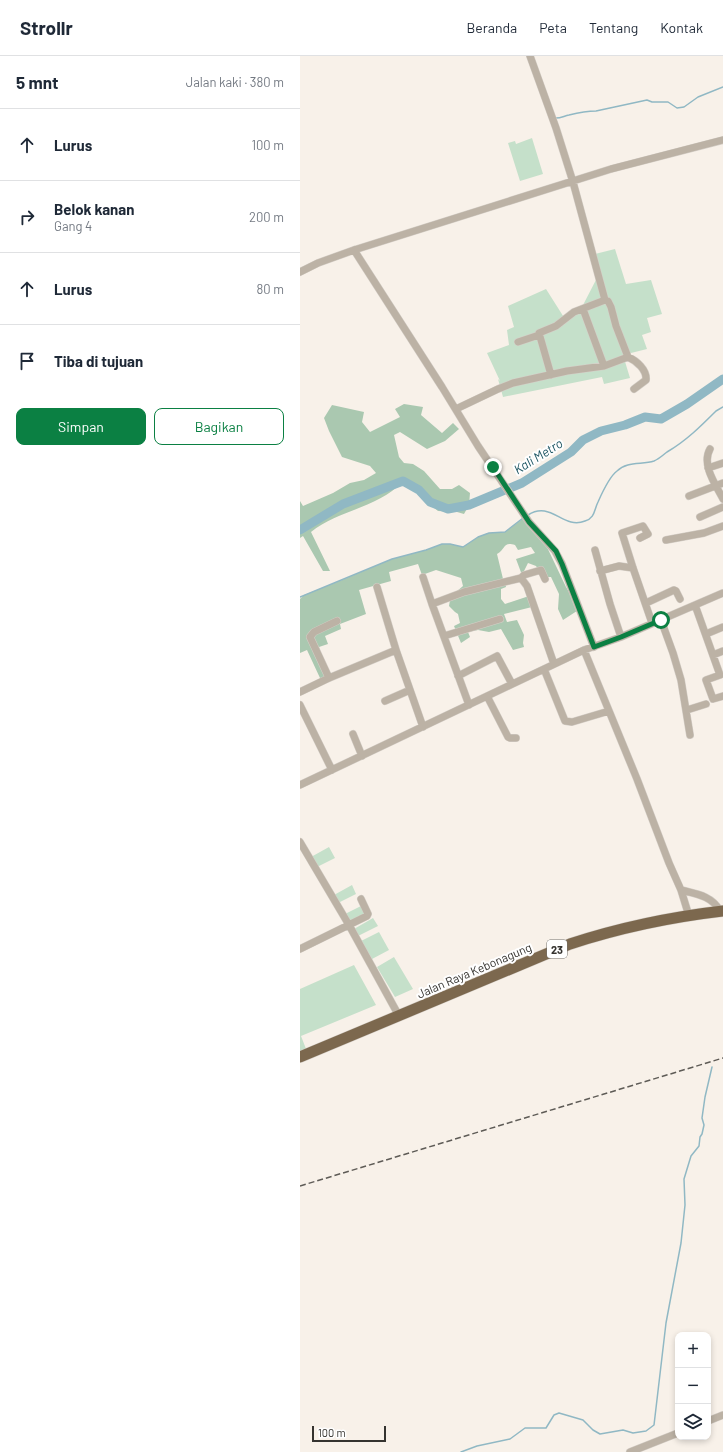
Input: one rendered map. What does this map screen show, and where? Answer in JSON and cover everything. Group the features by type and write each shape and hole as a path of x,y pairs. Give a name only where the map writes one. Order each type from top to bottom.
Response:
{"highway":[{"name":"Jalan Raya Kebonagung","path":"399,1016 448,994 570,944 612,932 660,921 721,911"},
{"name":"23","path":"300,1057 399,1016"}],"street":[{"path":"530,56 573,182 605,300 608,301 611,307 616,326 628,358 638,363 647,376 646,380 634,389"},
{"path":"300,272 318,263 354,250 632,163 723,140"},
{"path":"354,250 506,487 527,518 556,551 562,564 609,711 681,890 689,916"},
{"path":"518,342 539,335 541,332 560,323 574,312 605,300"},
{"path":"583,308 604,366"},
{"path":"539,335 551,375"},
{"path":"456,409 498,389 524,380 567,371 604,366 628,358"},
{"path":"710,449 706,459 708,468 720,485 723,499"},
{"path":"708,468 723,463"},
{"path":"689,496 720,485"},
{"path":"700,517 723,507"},
{"path":"640,538 648,534 644,526 622,533 652,623"},
{"path":"666,540 704,533 723,526"},
{"path":"595,550 600,571 621,637"},
{"path":"600,571 619,566 633,568"},
{"path":"432,604 464,592 507,580 521,578 524,575 539,570 542,571 545,579"},
{"path":"423,577 469,705"},
{"path":"521,578 527,586 554,664"},
{"path":"377,587 396,650 423,727"},
{"path":"646,603 674,590 680,599"},
{"path":"301,782 332,770 589,648 621,637 723,593"},
{"path":"695,605 713,655 722,674 706,681 712,699 723,696"},
{"path":"444,636 500,619"},
{"path":"661,620 678,668 687,710 690,735"},
{"path":"329,678 310,637 314,632 338,621"},
{"path":"706,634 723,627"},
{"path":"300,692 329,678 396,650"},
{"path":"713,655 723,651"},
{"path":"458,676 497,656 512,684"},
{"path":"544,669 562,716 566,722 572,722 609,711"},
{"path":"385,701 410,690"},
{"path":"487,696 508,737 516,738"},
{"path":"687,710 706,704"},
{"path":"300,705 332,770"},
{"path":"353,734 362,756"},
{"path":"300,842 350,925 399,1016"},
{"path":"681,890 710,899 721,911"},
{"path":"300,949 368,915 361,899"},
{"path":"711,1420 723,1415"},
{"path":"630,1452 675,1434"}],"green space":[{"path":"532,138 543,174 520,181 508,143 515,141 516,144"},
{"path":"615,249 626,284 651,280 662,314 647,318 651,332 642,335 647,349 623,355 630,378 604,384 602,377 503,397 498,379 500,381 487,353 509,345 507,330 514,327 508,306 546,289 565,319 582,307 598,276 591,255"},
{"path":"404,404 423,407 421,415 442,433 453,423 459,429 445,441 427,449 400,432 394,435 399,457 404,463 413,464 424,471 440,489 452,489 459,485 470,493 469,505 464,514 438,511 428,503 419,490 403,481 382,497 333,519 311,532 330,571 323,571 303,536 300,538 300,501 303,506 333,493 350,483 364,480 376,473 370,466 342,457 324,418 332,405 364,412 362,422 370,432 400,417 395,409"},
{"path":"525,517 546,545 566,587 580,609 563,620 558,609 559,594 551,577 543,577 536,566 528,563 522,575 516,559 535,553 531,547 518,550 515,545 506,545 497,554 506,587 501,589 501,599 505,604 529,596 532,607 504,614 507,622 517,620 524,635 524,647 513,650 501,629 489,632 478,630 468,632 470,637 461,643 454,626 460,623 458,614 449,606 451,594 463,586 461,578 436,570 422,575 418,564 389,572 391,581 359,590 366,614 340,624 341,629 325,636 328,644 319,647 329,678 320,678 307,650 300,653 300,599 304,595 392,559 442,544 463,547 478,537 488,533 505,532"},
{"path":"329,847 335,858 317,867 311,857"},
{"path":"352,885 356,894 338,903 334,895"},
{"path":"363,905 368,913 350,923 345,914"},
{"path":"373,918 378,926 358,936 354,929"},
{"path":"379,932 389,950 372,959 361,941"},
{"path":"394,957 413,989 395,997 377,967"},
{"path":"354,965 376,1005 301,1036 308,1054 300,1057 300,989"}],"waterway":[{"path":"556,118 647,100 652,102 668,102 677,108 684,107 698,97 723,87"},
{"name":"Kali Metro","path":"300,530 343,504 403,481 419,490 430,502 448,509 469,505 522,483 571,452 583,440 601,431 625,425 645,417 661,419 687,404 723,379"},
{"path":"528,515 536,511 544,511 570,522 577,523 588,520 594,513 609,481 617,471 625,466 658,459 687,438 716,411 723,407"},
{"path":"300,597 392,559 442,544 463,547 478,537 489,533 505,532 523,518"},
{"path":"461,1452 477,1446 510,1439 525,1428 546,1428 554,1415 559,1413 583,1420 593,1430 600,1434 623,1430 633,1433 646,1431 654,1425 666,1323 681,1243 685,1205 684,1179 691,1156 699,1146 704,1125 702,1118 705,1097 712,1067"}],"railway":[{"path":"300,1186 723,1058"}],"route":[{"path":"493,467 529,522 556,551 594,647 661,620"}]}
